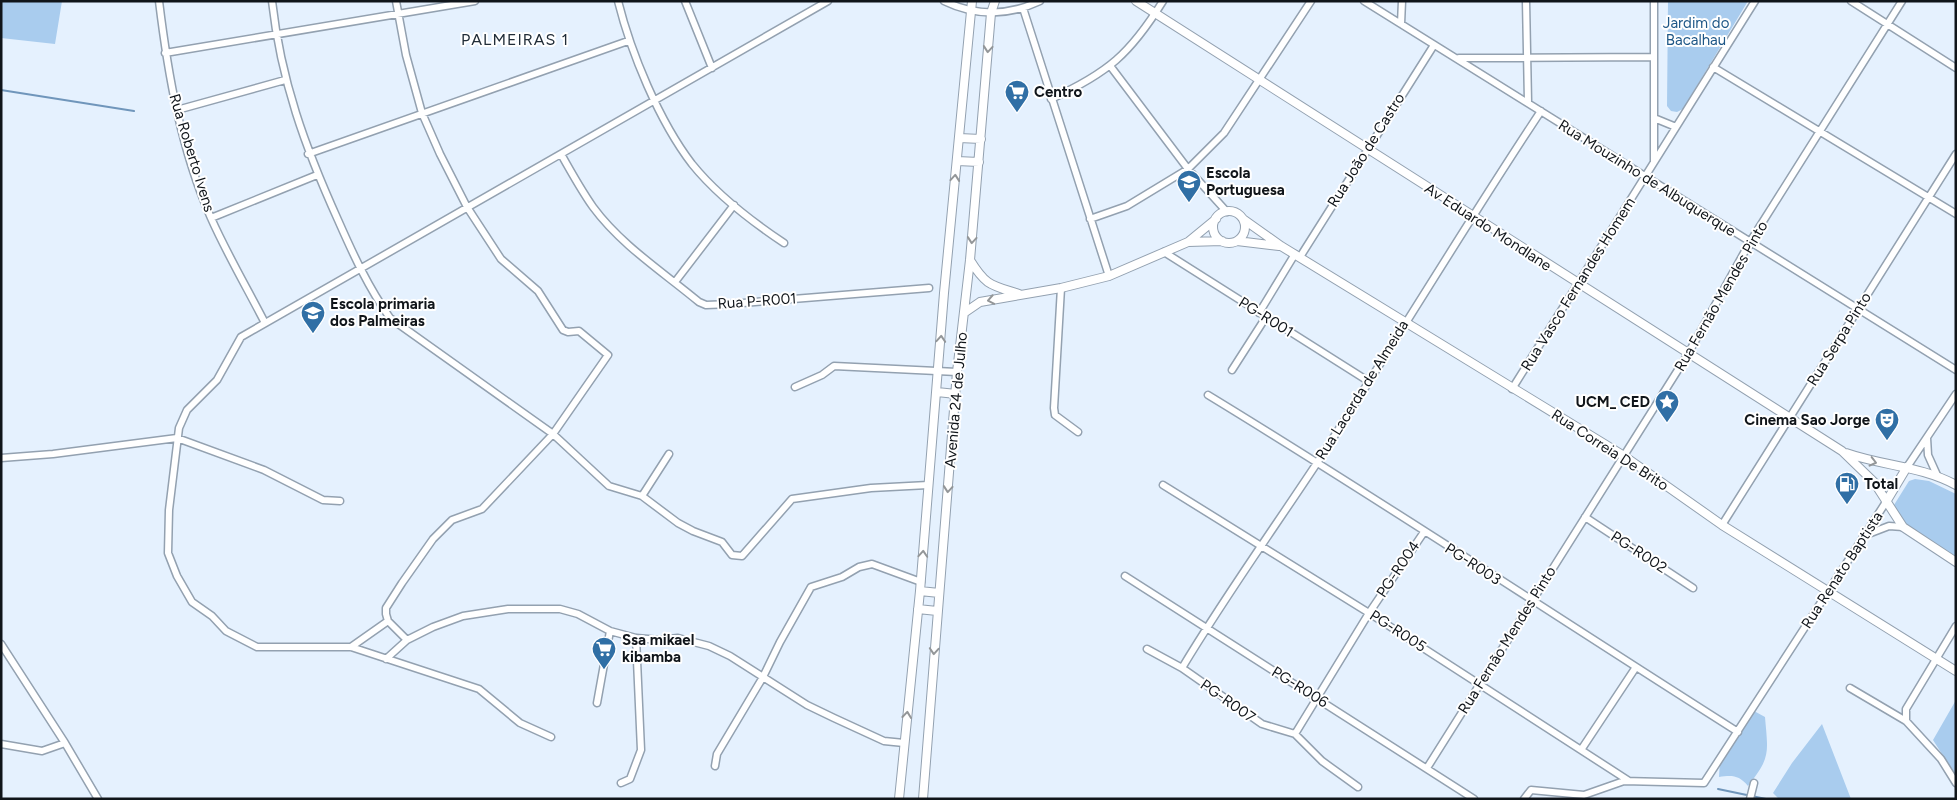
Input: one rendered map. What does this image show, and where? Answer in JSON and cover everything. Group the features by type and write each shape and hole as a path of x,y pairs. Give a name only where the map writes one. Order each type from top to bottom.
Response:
{"street":[{"name":"Rua Roberto Ivens","path":"159,1 165,53 177,110 193,169 211,218 265,323"},
{"path":"272,1 285,80 308,154 360,268 390,318 554,434 609,486 642,496 693,531 722,542 732,554 742,556 792,499 871,488 928,485"},
{"path":"396,1 406,55 422,113 440,154 467,206 501,259 538,291 563,330 568,332 579,331 607,352 606,359 554,434 482,509 452,520 433,539 386,608 388,621 407,640"},
{"path":"165,53 475,1"},
{"path":"618,1 628,41 684,153 713,187 759,227 784,243"},
{"path":"685,1 690,18 712,68"},
{"path":"550,737 520,723 480,689 351,647 256,647 226,631 212,616 192,602 176,576 168,553 169,510 177,438 182,417 217,380 242,337 467,206 712,68 816,4 828,1"},
{"path":"944,1 973,11 991,13 1023,8 1040,1"},
{"name":"Avenida 24 de Julho","path":"899,799 921,582 957,161 973,11 972,1"},
{"name":"Avenida 24 de Julho","path":"923,799 957,372 970,260 991,13 995,1"},
{"name":"Av Eduardo Mondlane","path":"1136,1 1842,451"},
{"path":"1052,99 1081,86 1111,67 1133,45 1163,1"},
{"path":"1090,219 1127,206 1188,169 1224,133 1261,80 1311,1"},
{"name":"Rua Mouzinho de Albuquerque","path":"1364,1 1528,102 1645,178 1956,370"},
{"path":"1401,24 1402,1"},
{"path":"1526,1 1528,102"},
{"path":"1654,1 1654,163"},
{"name":"Rua Vasco Fernandes Homem","path":"1512,389 1755,1"},
{"path":"1851,1 1956,68"},
{"name":"Rua Fernão Mendes Pinto","path":"1427,768 1688,354 1750,242 1902,1"},
{"path":"1023,8 1110,276"},
{"path":"308,154 628,41"},
{"name":"Rua João de Castro","path":"1259,313 1434,45"},
{"path":"1458,58 1654,57"},
{"path":"1111,67 1188,169 1227,212"},
{"path":"1714,67 1956,214"},
{"path":"177,110 285,80"},
{"name":"Rua Lacerda de Almeida","path":"1182,668 1205,629 1318,462 1472,215 1540,111"},
{"path":"1654,118 1676,127"},
{"path":"960,138 981,139"},
{"name":"Rua P-R001","path":"561,154 593,207 609,226 648,262 699,302 706,305 929,288"},
{"name":"Rua Serpa Pinto","path":"1722,525 1956,154"},
{"path":"957,161 979,162"},
{"path":"211,218 317,175"},
{"path":"675,282 734,205"},
{"path":"964,313 980,302 1061,288 1110,276 1188,242 1227,212 1236,213 1243,219 1246,229 1237,241"},
{"path":"1216,219 1213,229 1222,241"},
{"name":"Rua Correia De Brito","path":"1243,219 1281,246 1624,456 1722,525 1956,671"},
{"path":"1188,242 1222,241 1232,243 1237,241 1281,246"},
{"name":"PG-R001","path":"1164,252 1368,381"},
{"path":"970,260 980,276 990,285 1021,294"},
{"path":"1061,288 1055,415 1078,432"},
{"path":"1232,370 1266,317"},
{"path":"795,387 822,375 834,366 957,372"},
{"path":"937,392 956,394"},
{"name":"Rua Renato Baptista","path":"1629,781 1704,783 1762,696 1886,502 1906,467 1956,394"},
{"name":"PG-R003","path":"1208,395 1318,462 1531,601 1738,732"},
{"path":"1927,437 1928,455 1937,475"},
{"path":"1,458 53,454 177,438 264,470 323,500 340,501"},
{"path":"1842,451 1870,461 1937,475 1956,485"},
{"path":"1842,451 1874,482 1904,527 1955,562"},
{"path":"642,496 669,454"},
{"name":"PG-R005","path":"1163,485 1369,612 1629,781"},
{"name":"PG-R002","path":"1585,517 1693,588"},
{"path":"1862,537 1889,526 1904,527"},
{"name":"PG-R004","path":"1295,734 1369,612 1424,532"},
{"path":"716,766 717,754 763,677 811,587 842,577 865,564 872,564 921,582"},
{"name":"PG-R006","path":"1124,576 1474,799"},
{"path":"920,592 939,593"},
{"path":"386,659 407,640 433,627 463,616 508,609 560,609 578,614 610,631 636,638 660,640 678,638 694,641 730,656 806,705 884,741 904,743"},
{"path":"918,609 937,611"},
{"path":"351,647 388,621"},
{"path":"1906,721 1906,708 1956,626"},
{"path":"597,703 610,631"},
{"path":"621,783 630,778 641,750 636,638"},
{"path":"1,644 66,743 98,799"},
{"name":"PG-R007","path":"1146,649 1182,668 1262,724 1295,734 1322,761 1358,787"},
{"path":"1581,750 1636,667"},
{"path":"1850,688 1906,721 1941,759 1956,783"},
{"path":"1,744 42,751 66,743"},
{"path":"1524,799 1531,790 1584,794 1616,783 1629,781"},
{"path":"1750,799 1754,783"}],"green space":[{"path":"1,1 62,1 55,44 1,38"},
{"name":"Jardim do Bacalhau","path":"1668,1 1748,1 1683,109 1677,112 1671,111 1667,106"},
{"path":"1915,479 1929,481 1956,494 1956,558 1920,536 1898,514 1894,505 1909,481"},
{"path":"1956,700 1956,776 1933,740"},
{"path":"1754,711 1765,717 1767,747 1761,768 1748,786 1742,780 1735,777 1719,777 1720,759"},
{"path":"1822,724 1851,799 1779,799 1773,793 1792,763"}],"waterway":[{"path":"1,90 134,111"},
{"path":"1718,789 1766,799"}],"place":[{"name":"Centro","path":"1017,113"},
{"name":"Escola Portuguesa","path":"1189,203"},
{"name":"Escola primaria dos Palmeiras","path":"313,334"},
{"name":"UCM_ CED","path":"1667,423"},
{"name":"Cinema Sao Jorge","path":"1887,441"},
{"name":"Total","path":"1847,505"},
{"name":"Ssa mikael kibamba","path":"604,670"}],"district":[{"name":"PALMEIRAS 1","path":"515,39"}]}
